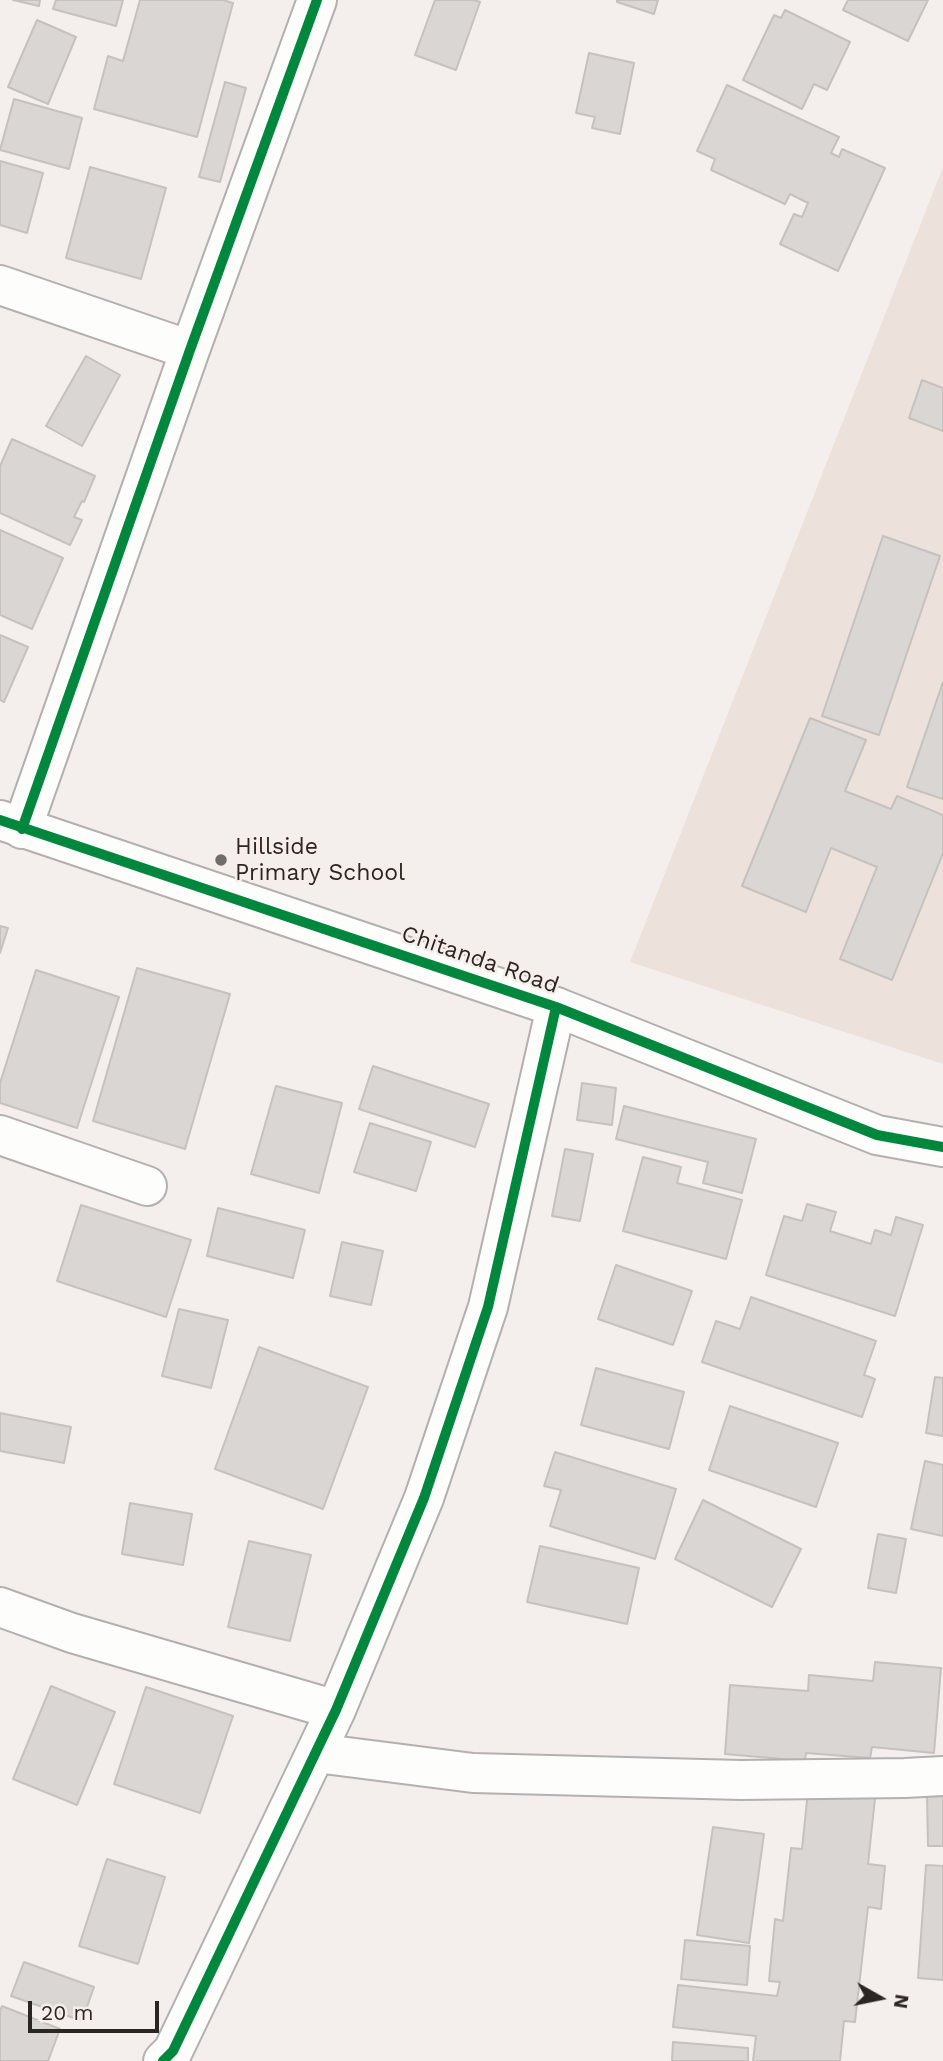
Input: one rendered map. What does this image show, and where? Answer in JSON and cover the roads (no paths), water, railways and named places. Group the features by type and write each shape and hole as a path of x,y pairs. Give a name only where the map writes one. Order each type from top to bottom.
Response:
{"street":[{"path":"11,825 190,350 317,0"},
{"path":"0,285 190,350"},
{"name":"Chitanda Road","path":"11,825 556,1007 877,1135 943,1147"},
{"path":"163,2061 173,2051 336,1710 424,1497 488,1307 556,1007"},
{"path":"0,1135 147,1186"},
{"path":"0,1607 72,1633 336,1710"},
{"path":"316,1753 473,1773 740,1780 943,1776"}],"place":[{"name":"Hillside Primary School","path":"221,860"}]}
